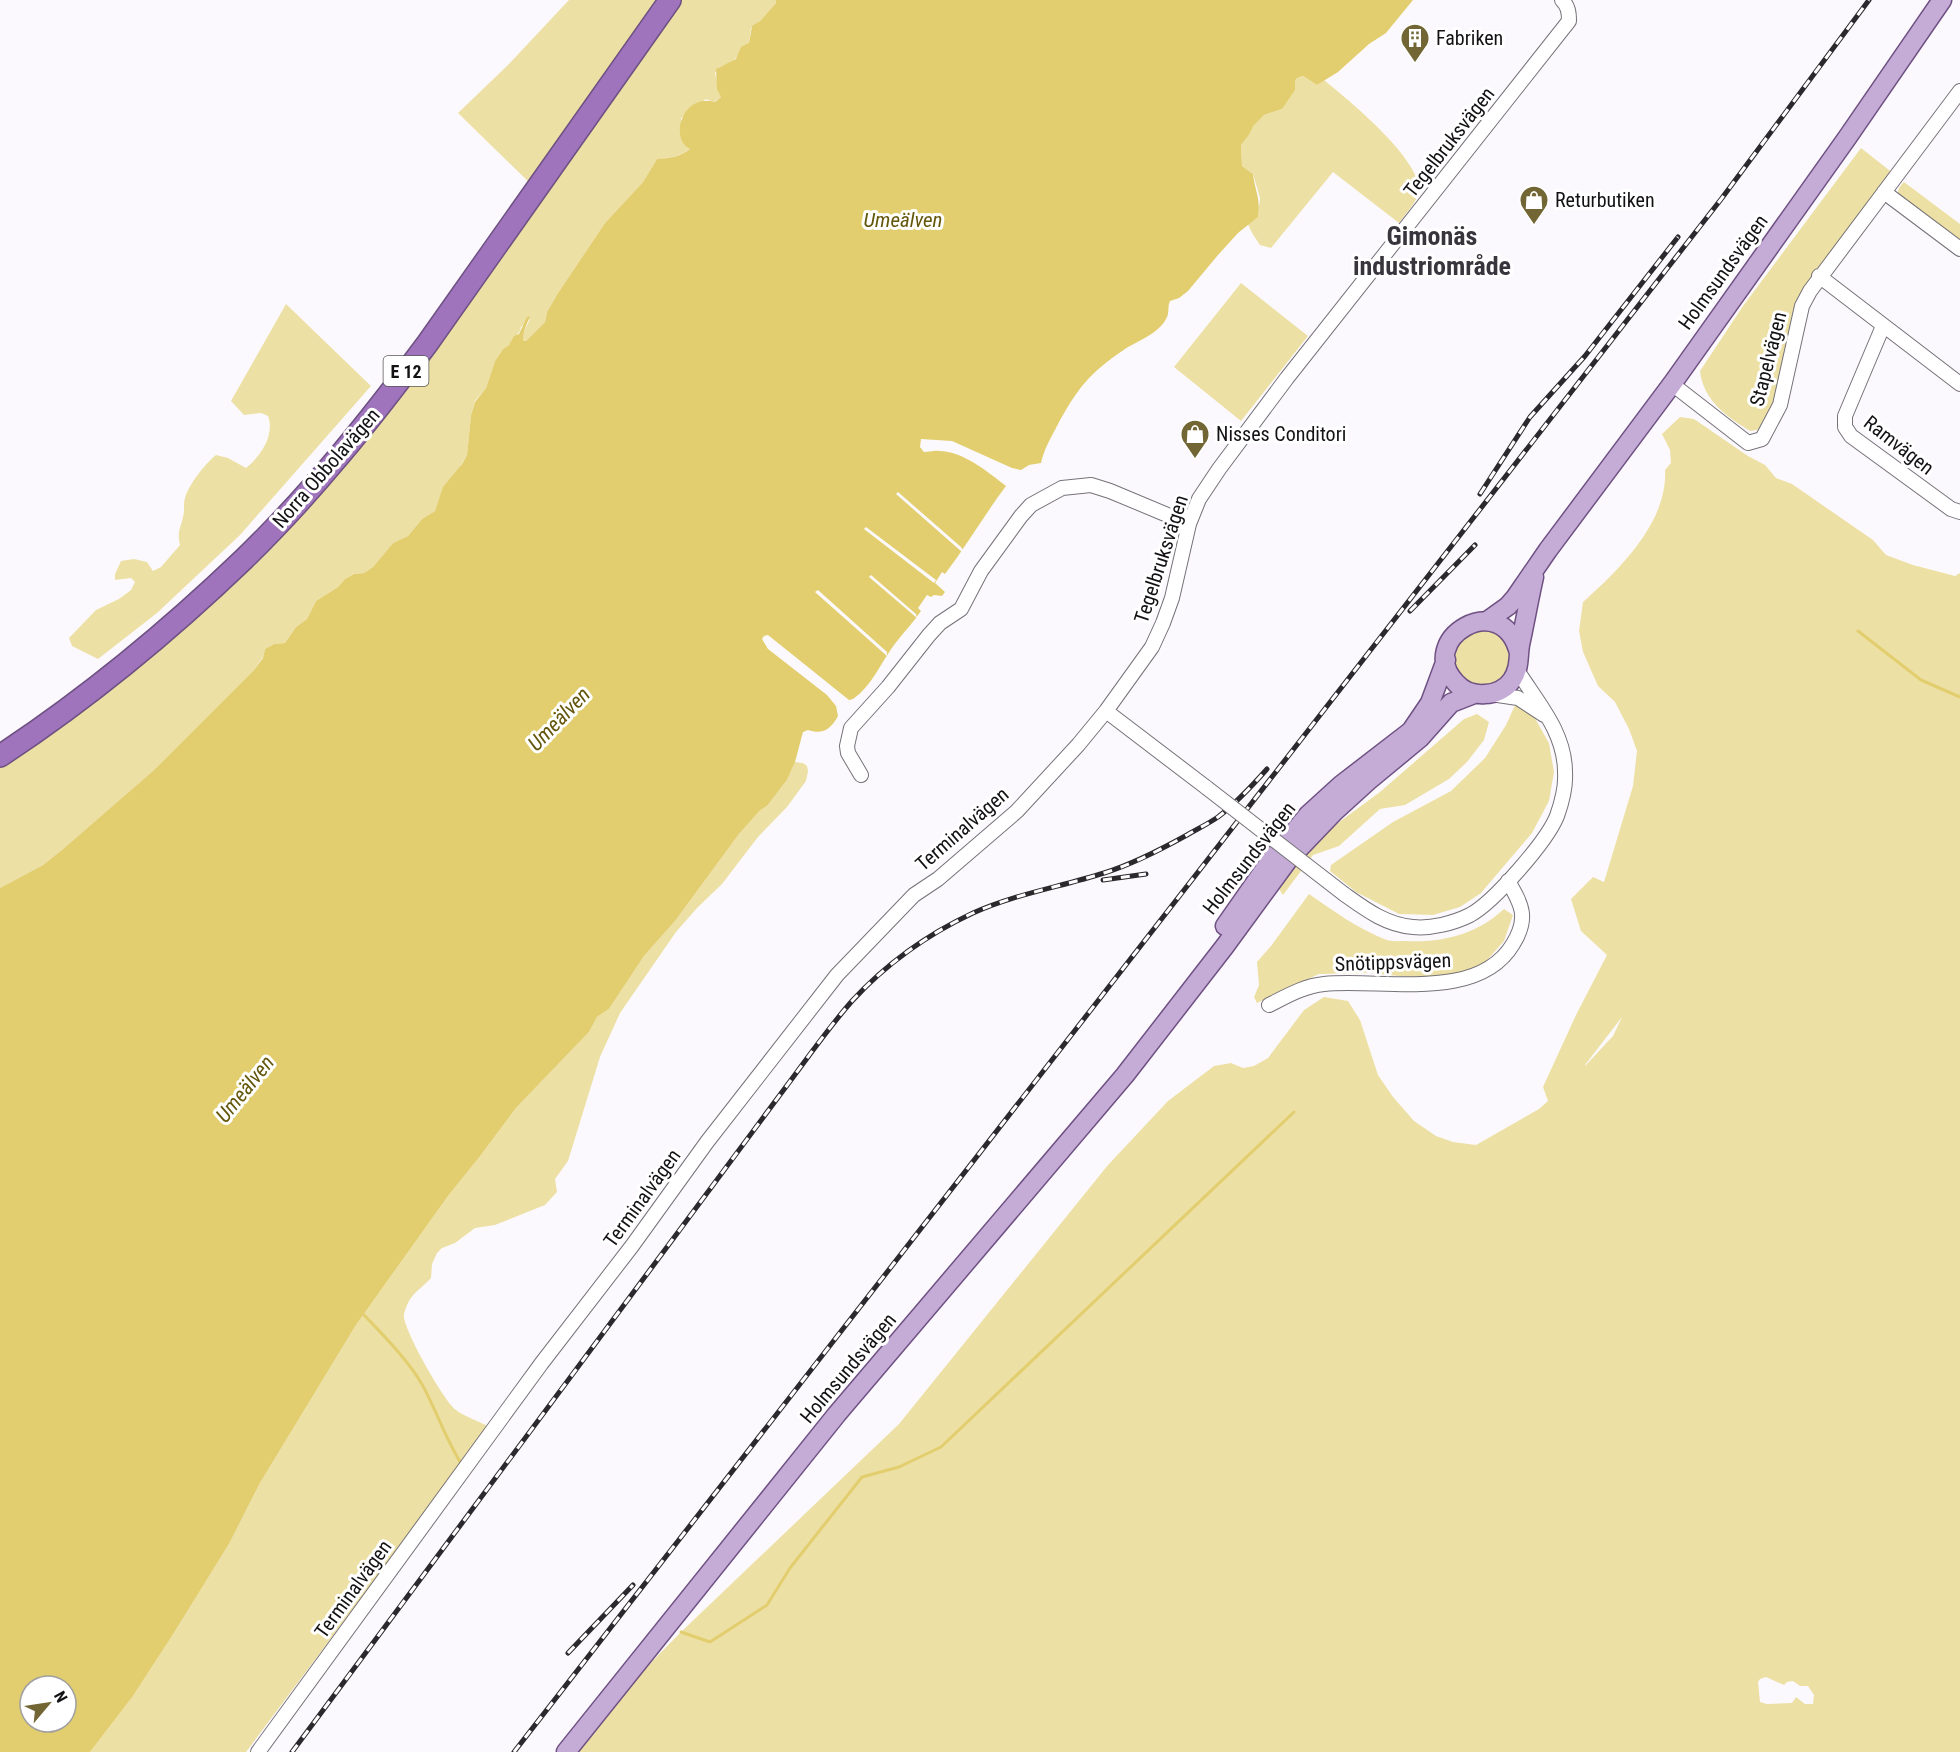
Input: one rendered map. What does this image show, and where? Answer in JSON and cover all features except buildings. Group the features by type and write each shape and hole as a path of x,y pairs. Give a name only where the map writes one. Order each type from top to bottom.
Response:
{"highway":[{"name":"Norra Obbolavägen","path":"0,756 96,687 183,615 246,558 324,474 386,398 439,327 670,0"}],"main road":[{"name":"Holmsundsvägen","path":"1171,1017 1220,932 1274,856 1308,816 1341,785 1411,731 1430,703 1446,660 1448,645 1458,630 1474,622 1487,621 1508,606 1672,384 1942,0"},
{"name":"Holmsundsvägen","path":"566,1752 837,1414 1125,1075 1288,860 1335,810 1420,738 1451,703 1506,687 1518,661 1536,566"},
{"path":"1487,621 1496,624 1510,634 1518,661"},
{"path":"1446,660 1448,672 1454,682 1463,689 1482,694"}],"street":[{"name":"Tegelbruksvägen","path":"1106,711 1152,647 1164,623 1189,524 1199,499 1287,378 1569,21 1569,12 1562,0"},
{"path":"1960,91 1819,276 1960,384"},
{"path":"1884,192 1960,249"},
{"name":"Stapelvägen","path":"1672,384 1748,443 1762,440 1780,405 1802,306 1819,276"},
{"name":"Ramvägen","path":"1883,326 1845,416 1845,427 1851,436 1951,509 1960,512"},
{"path":"861,774 848,753 850,728 869,710 940,623 961,609 981,571 1031,504 1062,488 1091,485 1189,524"},
{"path":"1106,711 1364,909 1390,923 1413,927 1434,926 1470,915 1497,894 1549,831 1557,817 1565,779 1563,754 1559,739 1518,661"},
{"path":"1482,694 1518,698 1547,716"},
{"name":"Terminalvägen","path":"258,1752 541,1364 632,1246 707,1142 837,975 914,895 938,879 1017,811 1106,711"},
{"name":"Snötippsvägen","path":"1269,1005 1300,990 1323,984 1434,983 1470,977 1485,970 1508,953 1518,935 1522,921 1522,909 1508,881"}],"shaded area":[{"path":"569,0 776,0 776,3 751,28 749,43 734,60 719,67 715,73 721,97 714,102 706,99 681,118 681,136 691,148 675,156 657,159 643,182 605,223 558,293 547,312 545,322 526,341 523,341 524,331 530,319 503,349 495,361 486,388 475,401 471,415 467,455 435,511 422,519 408,536 393,543 373,567 364,573 354,574 345,579 338,587 316,601 307,619 296,627 285,643 274,644 265,649 263,657 254,670 154,770 63,849 43,865 0,888 0,756 47,724 297,504 536,189 458,113 508,65"},
{"path":"1303,76 1317,85 1324,80 1335,89 1381,131 1409,163 1417,178 1419,192 1399,223 1333,172 1271,248 1260,245 1252,233 1248,224 1258,217 1260,198 1253,174 1242,166 1241,145 1249,135 1252,126 1264,115 1282,109 1297,78"},
{"path":"1861,148 1894,174 1815,275 1777,399 1763,429 1750,431 1725,414 1711,399 1700,371 1743,306"},
{"path":"1904,182 1960,224 1960,241 1900,200 1898,191"},
{"path":"1241,283 1308,336 1241,421 1174,367"},
{"path":"286,304 371,386 240,535 157,613 98,659 72,646 69,638 96,610 119,599 131,590 135,582 131,578 115,580 115,574 121,561 134,559 147,562 153,571 161,567 180,545 179,534 184,515 185,498 207,464 216,455 228,458 246,468 265,445 270,430 268,416 261,413 244,415 231,401"},
{"path":"1680,417 1694,419 1765,465 1776,478 1792,484 1873,540 1886,555 1955,576 1960,573 1960,1752 566,1752 681,1632 899,1424 1108,1165 1168,1101 1214,1066 1231,1063 1243,1068 1254,1066 1268,1058 1304,1010 1324,997 1348,1001 1360,1020 1378,1075 1414,1121 1436,1136 1453,1142 1476,1145 1539,1109 1548,1101 1543,1087 1607,955 1581,931 1571,899 1593,877 1604,882 1633,786 1637,751 1615,702 1598,686 1583,652 1579,631 1583,602 1639,544 1659,508 1664,489 1665,470 1671,463 1670,450 1662,434","holes":["1622,1017 1613,1036 1585,1066 1585,1065","1766,1677 1784,1685 1793,1681 1800,1686 1808,1686 1814,1695 1813,1704 1805,1704 1796,1697 1792,1703 1760,1702 1758,1682"]},
{"path":"1483,630 1494,632 1503,638 1509,647 1511,658 1509,669 1503,678 1494,684 1483,686 1472,684 1463,678 1457,669 1455,658 1457,647 1463,638 1472,632"},
{"path":"1516,703 1532,713 1549,743 1554,772 1549,801 1532,833 1481,893 1460,907 1433,915 1399,914 1356,892 1330,871 1331,865 1393,822 1451,791 1485,758 1506,725"},
{"path":"1477,714 1489,722 1484,740 1467,762 1449,779 1405,805 1380,809 1339,846 1313,855 1283,895 1277,886 1303,852 1380,792 1464,719"},
{"path":"795,762 807,766 806,781 787,807 758,837 722,884 676,932 620,1013 600,1057 568,1161 555,1179 557,1192 545,1205 495,1225 475,1228 455,1243 442,1248 432,1264 431,1278 408,1302 404,1314 409,1333 442,1393 456,1410 489,1427 246,1752 90,1752 133,1696 172,1636 229,1544 260,1483 356,1325 448,1196 516,1108 589,1032 597,1017 609,1009 644,956 675,921 739,834 760,809 767,806 787,780"},
{"path":"1309,894 1354,924 1374,935 1392,941 1446,938 1471,931 1494,918 1504,909 1513,915 1504,941 1481,967 1445,978 1417,978 1370,973 1319,974 1257,1003 1254,997 1259,985 1257,962"}],"water":[{"name":"Umeälven","path":"776,0 1413,0 1386,33 1369,44 1338,72 1317,85 1303,76 1297,78 1295,90 1282,109 1264,115 1253,126 1241,145 1242,166 1253,174 1258,200 1258,217 1238,233 1188,291 1170,301 1167,317 1158,329 1125,349 1084,383 1063,415 1047,445 1041,463 1029,465 1021,470 952,441 921,439 920,447 924,452 957,454 975,463 1006,486 945,574 942,572 935,583 945,592 942,596 927,595 918,608 921,611 894,645 870,681 859,694 849,700 768,635 764,636 762,639 768,649 827,695 836,706 838,716 835,721 826,730 803,732 795,762 787,780 767,806 760,810 739,834 675,921 644,956 609,1009 597,1017 589,1032 516,1108 448,1196 356,1325 260,1483 229,1544 172,1636 133,1696 90,1752 0,1752 0,888 43,865 63,849 154,770 254,670 263,658 265,649 274,644 285,643 296,627 307,619 316,601 338,587 345,579 354,574 364,573 373,567 393,543 408,536 422,519 435,511 443,487 467,455 471,415 475,402 486,388 495,361 514,336 519,334 527,317 530,316 523,341 526,341 545,322 547,312 558,293 605,223 643,182 657,159 674,157 690,149 680,136 682,118 694,104 704,101 715,102 721,97 717,89 716,69 736,59 741,47 749,43 752,26 760,21 776,3"}],"pier":[{"path":"898,492 961,547 962,552 896,494"},
{"path":"866,527 936,580 934,583 864,529"},
{"path":"871,575 916,614 917,618 869,577"},
{"path":"818,590 887,652 887,656 815,592"}],"waterway":[{"path":"1858,631 1921,680 1960,697"},
{"path":"681,1632 710,1642 767,1605 790,1568 862,1477 899,1467 941,1447 1294,1112"},
{"path":"364,1315 411,1367 462,1465"}],"railway":[{"path":"514,1752 1722,198 1869,0"},
{"path":"1480,494 1530,417 1585,356 1678,237"},
{"path":"1410,611 1475,545"},
{"path":"292,1752 821,1040 865,987 908,951 940,930 973,913 1021,896 1115,869 1177,841 1218,817 1267,769"},
{"path":"1103,880 1146,874"},
{"path":"568,1653 633,1585"}],"place":[{"name":"Fabriken","path":"1415,64"},
{"name":"Returbutiken","path":"1534,226"},
{"name":"Nisses Conditori","path":"1195,460"}],"district":[{"name":"Gimonäs industriområde","path":"1432,251"}]}
